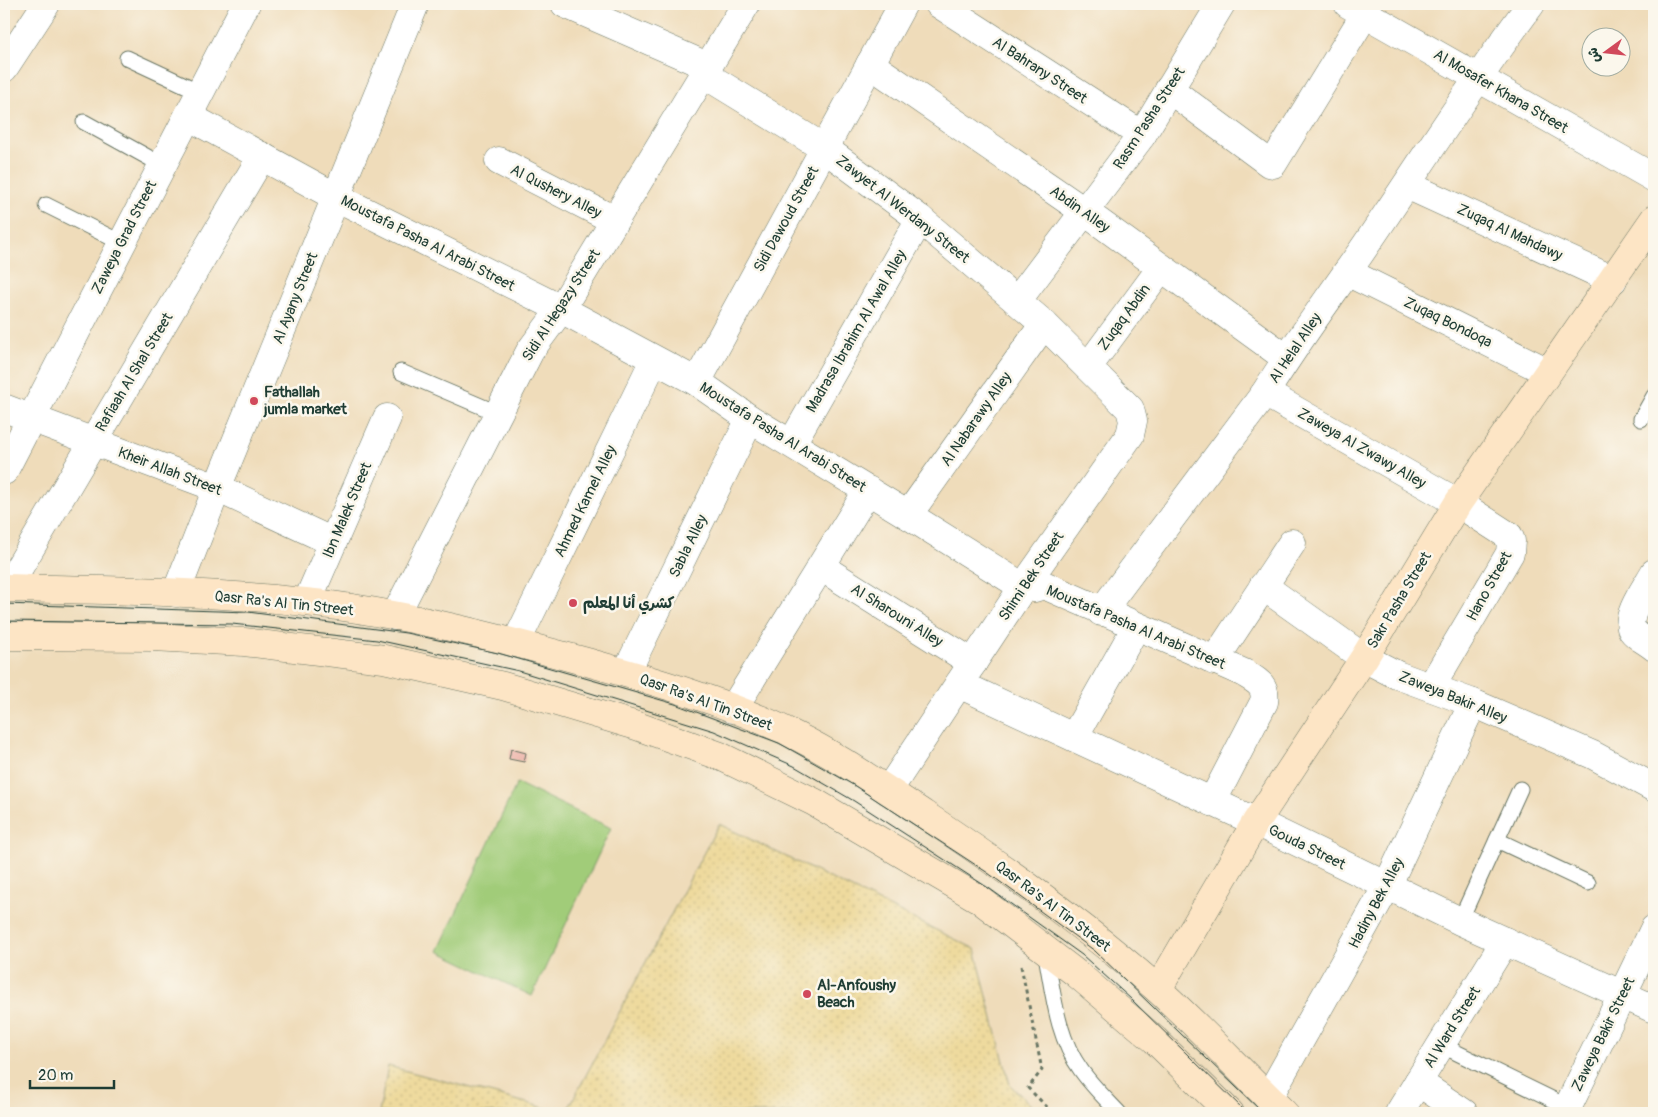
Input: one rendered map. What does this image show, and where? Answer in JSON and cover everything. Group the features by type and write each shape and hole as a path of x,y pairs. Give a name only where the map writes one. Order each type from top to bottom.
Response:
{"main road":[{"name":"Sakr Pasha Street","path":"1158,989 1256,822 1364,658 1458,502 1654,219"},
{"name":"Qasr Ra's Al Tin Street","path":"5,588 176,593 308,602 395,616 516,643 626,673 733,709 796,736 846,762 1014,874 1158,989 1276,1105"},
{"path":"4,636 154,637 275,645 384,660 503,686 637,726 720,756 814,802 880,839 979,899 1077,974 1155,1040 1230,1113"}],"street":[{"path":"6,62 46,4"},
{"name":"Zaweya Grad Street","path":"4,471 246,4"},
{"name":"Al Ayany Street","path":"176,593 415,4"},
{"name":"Zawyet Al Werdany Street","path":"565,4 704,70 824,148 920,219 1044,324 1088,367"},
{"name":"Sidi Al Hegazy Street","path":"395,616 530,351 561,309 704,70 746,4"},
{"name":"Sidi Dawoud Street","path":"697,382 903,4"},
{"name":"Al Bahrany Street","path":"939,4 1142,135"},
{"name":"Rasm Pasha Street","path":"1017,301 1142,135 1221,4"},
{"name":"Al Helal Alley","path":"1101,612 1265,393 1286,358 1347,272 1477,77 1531,4"},
{"path":"1169,89 1269,164 1273,164 1277,162 1356,9"},
{"name":"Al Mosafer Khana Street","path":"1356,9 1654,178"},
{"name":"Abdin Alley","path":"870,64 1085,212 1286,358"},
{"name":"Moustafa Pasha Al Arabi Street","path":"188,116 336,197 561,309 697,382 750,419 792,443 1023,587 1034,588 1044,586 1214,661 1261,684 1265,692 1264,702 1212,802"},
{"name":"Rafiaah Al Shal Street","path":"5,588 262,156"},
{"name":"Al Qushery Alley","path":"499,161 614,220"},
{"name":"Zuqaq Al Mahdawy","path":"1406,185 1613,280"},
{"name":"Madrasa Ibrahim Al Awal Alley","path":"792,443 920,219"},
{"name":"Zuqaq Abdin","path":"1088,367 1161,268"},
{"name":"Zuqaq Bondoqa","path":"1347,272 1548,372"},
{"name":"Al Nabarawy Alley","path":"908,515 1044,324"},
{"name":"Ahmed Kamel Alley","path":"516,643 654,360"},
{"name":"Shimi Bek Street","path":"888,791 1023,587 1130,435 1133,421 1130,409 1088,367"},
{"name":"Zaweya Al Zwawy Alley","path":"1265,393 1458,502"},
{"name":"Kheir Allah Street","path":"4,408 217,488 333,542"},
{"name":"Ibn Malek Street","path":"308,602 387,418"},
{"name":"Sabla Alley","path":"626,673 750,419"},
{"path":"733,709 868,490"},
{"name":"Hano Street","path":"1431,687 1511,547 1509,536 1458,502"},
{"path":"1214,661 1292,543"},
{"name":"Al Sharouni Alley","path":"821,567 966,673"},
{"path":"1654,573 1630,618 1632,629 1654,647"},
{"name":"Zaweya Bakir Alley","path":"1263,586 1364,658 1398,675 1474,703 1593,755 1654,788"},
{"path":"1074,737 1136,627"},
{"name":"Gouda Street","path":"966,673 1074,737 1256,822 1460,921 1654,1009"},
{"name":"Hadiny Bek Alley","path":"1276,1105 1387,886 1474,703"},
{"name":"Zaweya Bakir Street","path":"1566,1110 1654,929"},
{"name":"Al Ward Street","path":"1399,1113 1505,941"},
{"path":"1418,1082 1464,1113"}],"lane":[{"path":"127,58 200,92"},
{"path":"84,122 162,165"},
{"path":"46,205 122,243"},
{"path":"401,372 497,413"},
{"path":"1640,419 1654,396"},
{"path":"1460,921 1520,789"},
{"path":"1497,840 1588,883"},
{"path":"1045,950 1060,1026 1068,1047 1080,1069 1119,1113"},
{"path":"1440,1045 1566,1110"}],"path":[{"path":"1013,925 1042,1070 1028,1088 1053,1113"}],"green space":[{"path":"517,783 611,828 532,996 438,951"}],"sand":[{"name":"Al-Anfoushy Beach","path":"719,824 975,949 1010,1085 1039,1113 566,1113"},
{"path":"388,1066 564,1113 379,1113"}],"building":[{"path":"511,749 526,753 524,762 509,759"}],"tram line":[{"path":"4,604 248,612 406,633 498,653 675,704 779,743 855,786 988,873 1095,951 1263,1113"},
{"path":"4,621 232,624 377,640 519,671 714,731 794,766 854,801 990,889 1082,955 1131,999 1247,1113"}],"place":[{"name":"Fathallah jumla market","path":"254,401"},
{"name":"كشري أنا المعلم","path":"573,603"},
{"name":"Al-Anfoushy Beach","path":"807,994"}]}
